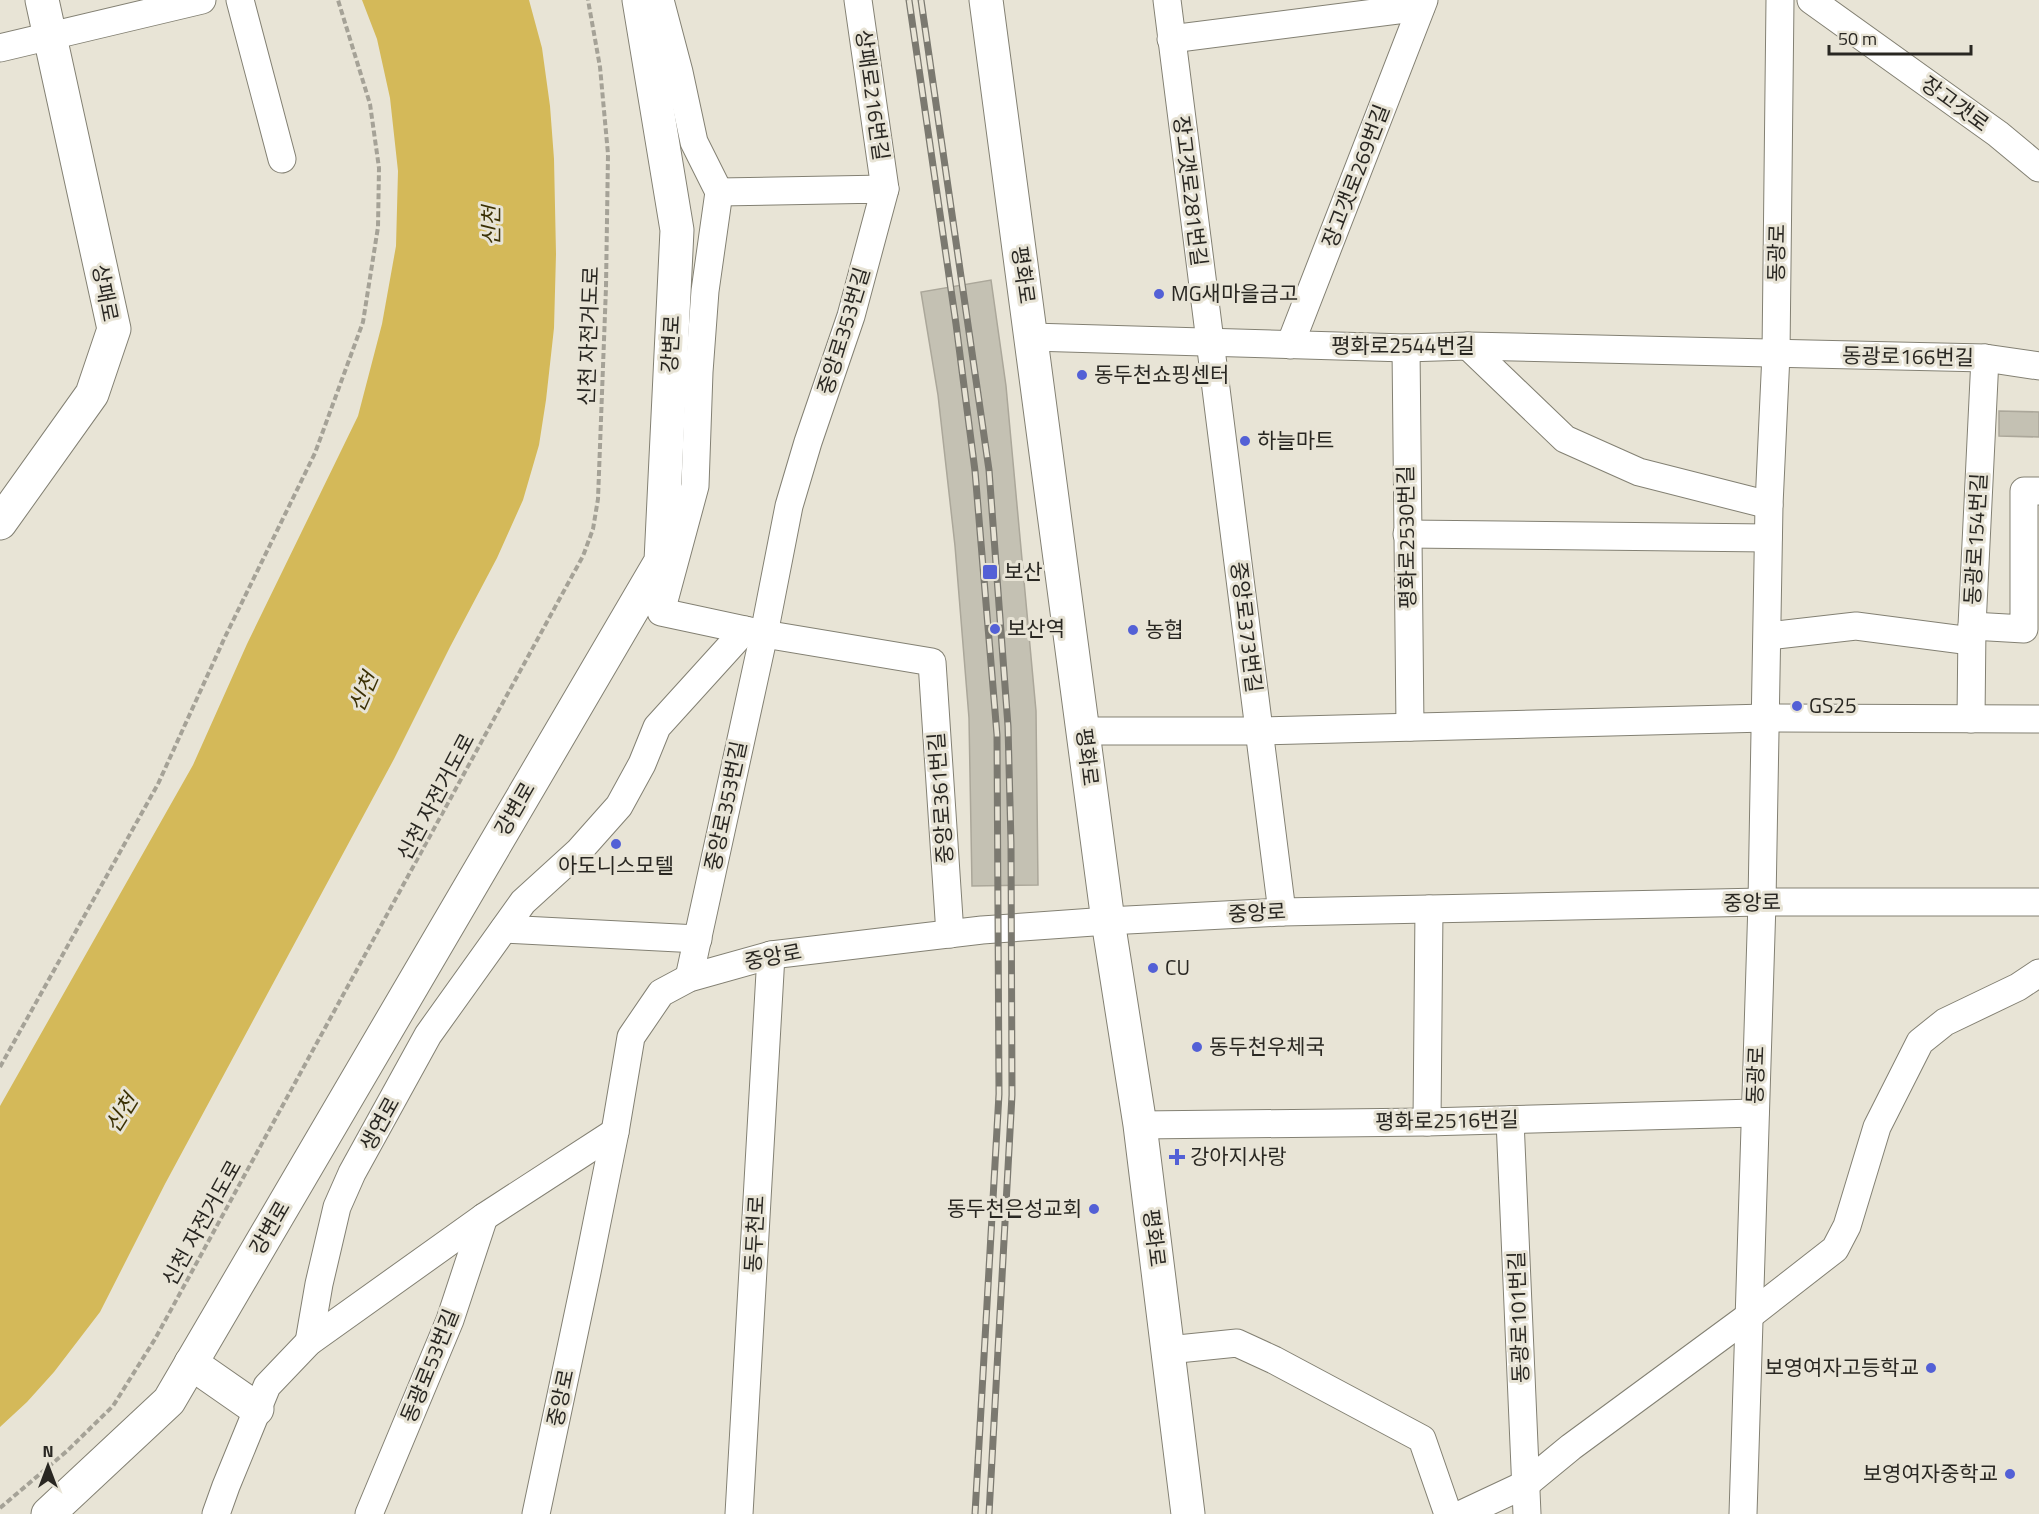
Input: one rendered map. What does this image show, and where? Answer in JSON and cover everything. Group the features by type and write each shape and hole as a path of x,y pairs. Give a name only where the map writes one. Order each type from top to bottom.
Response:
{"main road":[{"name":"상패로","path":"0,523 92,394 114,329 42,0"},
{"name":"강변로","path":"48,1514 169,1401 660,561 677,230 639,0"},
{"name":"평화로","path":"986,0 1108,921 1140,1125 1188,1514"},
{"path":"190,1364 257,1409"}],"street":[{"path":"0,48 202,0"},
{"path":"240,0 282,159"},
{"path":"660,0 679,72 693,142 719,192 705,291 694,486 660,612 754,632"},
{"name":"상패로216번길","path":"858,0 885,189"},
{"name":"장고갯로281번길","path":"1167,0 1209,343"},
{"name":"동광로","path":"1743,1514 1762,902 1768,505 1776,354 1780,0"},
{"name":"장고갯로","path":"1811,0 1998,134 2039,168"},
{"name":"장고갯로269번길","path":"1171,39 1422,3 1290,345"},
{"path":"719,192 885,189"},
{"name":"중앙로353번길","path":"689,978 754,632 808,442 851,316 885,189"},
{"name":"평화로2544번길","path":"1031,337 1406,348 1468,346 1776,354"},
{"name":"중앙로373번길","path":"1209,343 1282,912"},
{"path":"1468,346 1565,439 1639,472 1768,505"},
{"name":"평화로2530번길","path":"1406,348 1410,727"},
{"name":"동광로166번길","path":"1776,354 1985,358 2039,366"},
{"name":"동광로154번길","path":"1971,719 1971,634 1985,358"},
{"path":"1767,636 1856,626 1971,634 2031,630 2032,561 2024,491 2039,491"},
{"path":"1407,534 1768,538"},
{"path":"504,928 523,902 579,851 619,806 642,764 657,727 754,632"},
{"name":"중앙로361번길","path":"754,632 932,662 950,934"},
{"path":"1084,731 1260,731 1766,718 2039,719"},
{"name":"중앙로","path":"536,1514 615,1132 631,1037 661,993 689,978 771,955 950,934 1108,921 1282,912 1762,902 2039,902"},
{"path":"1427,1122 1430,909"},
{"path":"504,928 698,939"},
{"name":"생연로","path":"309,1342 319,1284 337,1207 352,1173 428,1035 504,928"},
{"name":"동두천로","path":"739,1514 771,955"},
{"path":"1462,1514 1526,1484 1570,1447 1749,1316 1835,1249 1847,1226 1877,1127 1920,1042 1945,1022 2018,987 2039,973"},
{"name":"평화로2516번길","path":"1140,1125 1427,1122 1755,1113"},
{"name":"동광로101번길","path":"1510,1120 1527,1514"},
{"path":"216,1514 267,1386 309,1342 484,1217 615,1132"},
{"name":"동광로53번길","path":"369,1514 450,1320 484,1217"},
{"path":"1168,1350 1237,1343 1274,1360 1422,1439 1448,1514"}],"path":[{"path":"0,1067 158,784 225,637 315,453 363,322 378,227 379,168 370,104 338,0"},
{"name":"신천 자전거도로","path":"0,1508 67,1451 113,1406 156,1339 584,556 593,529 598,499 606,287 608,154 600,67 588,0"}],"water":[{"name":"신천","path":"362,0 529,0 542,48 554,159 556,254 554,328 539,445 523,500 497,558 394,759 165,1184 100,1312 54,1372 0,1427 0,1106 193,765 247,644 358,416 382,324 396,246 398,171 390,98 377,39"}],"building":[{"name":"보산역","path":"991,280 1006,386 1036,711 1038,885 972,886 969,718 955,546 938,395 921,292"},
{"path":"1999,411 2039,412 2039,437 1999,436"}],"railway":[{"path":"909,0 975,471 997,735 999,1094 975,1514"},
{"path":"921,0 989,470 1008,726 1012,1095 989,1514"}],"place":[{"name":"MG새마을금고","path":"1159,294"},
{"name":"동두천쇼핑센터","path":"1082,375"},
{"name":"하늘마트","path":"1245,441"},
{"name":"보산","path":"990,572"},
{"name":"보산역","path":"995,629"},
{"name":"농협","path":"1133,630"},
{"name":"GS25","path":"1797,706"},
{"name":"아도니스모텔","path":"616,844"},
{"name":"CU","path":"1153,968"},
{"name":"동두천우체국","path":"1197,1047"},
{"name":"강아지사랑","path":"1177,1157"},
{"name":"동두천은성교회","path":"1094,1209"},
{"name":"보영여자고등학교","path":"1931,1368"},
{"name":"보영여자중학교","path":"2010,1474"}]}
